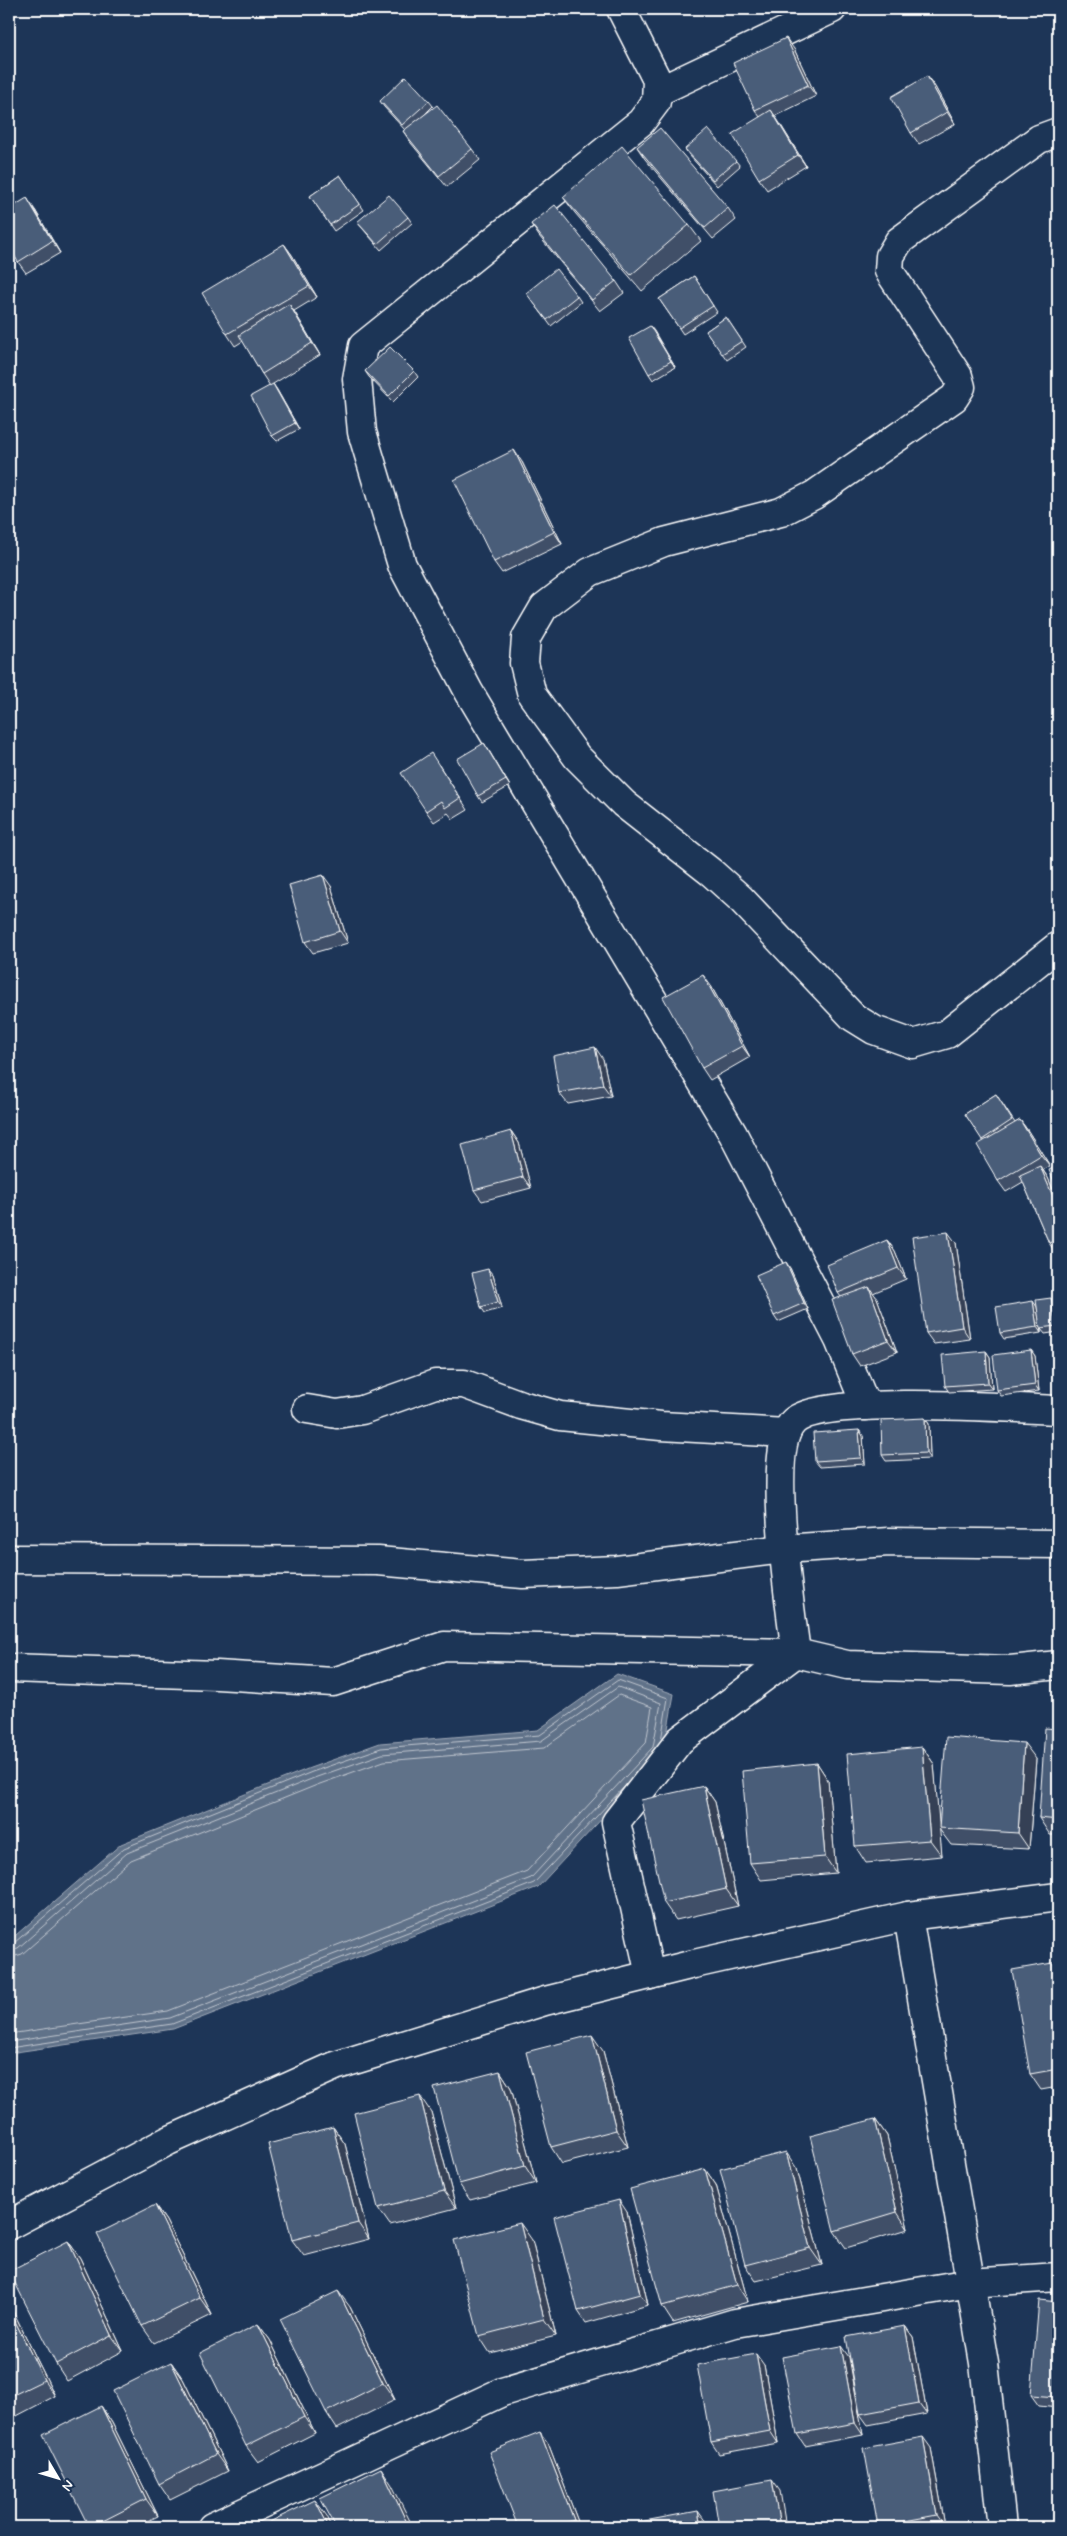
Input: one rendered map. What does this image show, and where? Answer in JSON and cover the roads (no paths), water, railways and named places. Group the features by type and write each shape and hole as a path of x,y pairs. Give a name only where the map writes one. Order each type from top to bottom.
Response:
{"street":[{"path":"621,9 657,80 656,102 641,122 363,346 357,379 362,432 402,565 469,692 733,1134 839,1340 866,1406"},
{"path":"657,92 832,9"},
{"path":"1058,132 1039,139 899,241 890,256 889,271 958,376 961,387 954,398 814,495 781,512 664,542 590,572 544,608 526,638 524,664 532,695 577,757 624,804 712,872 740,898 853,1017 874,1030 914,1044 947,1034 1058,946"},
{"path":"307,1409 336,1414 362,1410 435,1384 464,1384 521,1405 560,1416 660,1426 786,1433"},
{"path":"796,1653 783,1549 780,1505 786,1433 794,1421 803,1416 866,1406 984,1406 1058,1410"},
{"path":"9,1559 378,1561 524,1574 617,1570 783,1549 890,1542 1058,1544"},
{"path":"9,1668 217,1674 334,1682 444,1646 796,1653 847,1665 1010,1670 1058,1665"},
{"path":"650,1975 616,1822 680,1740 796,1653"},
{"path":"9,2225 168,2141 335,2066 545,2001 650,1975 908,1916 1058,1897"},
{"path":"908,1916 984,2363 1002,2527"},
{"path":"212,2527 502,2392 736,2323 970,2283 1058,2277"}],"water":[{"path":"617,1674 674,1694 664,1752 538,1887 173,2029 9,2053 9,1941 121,1844 310,1768 380,1743 538,1730"}]}
